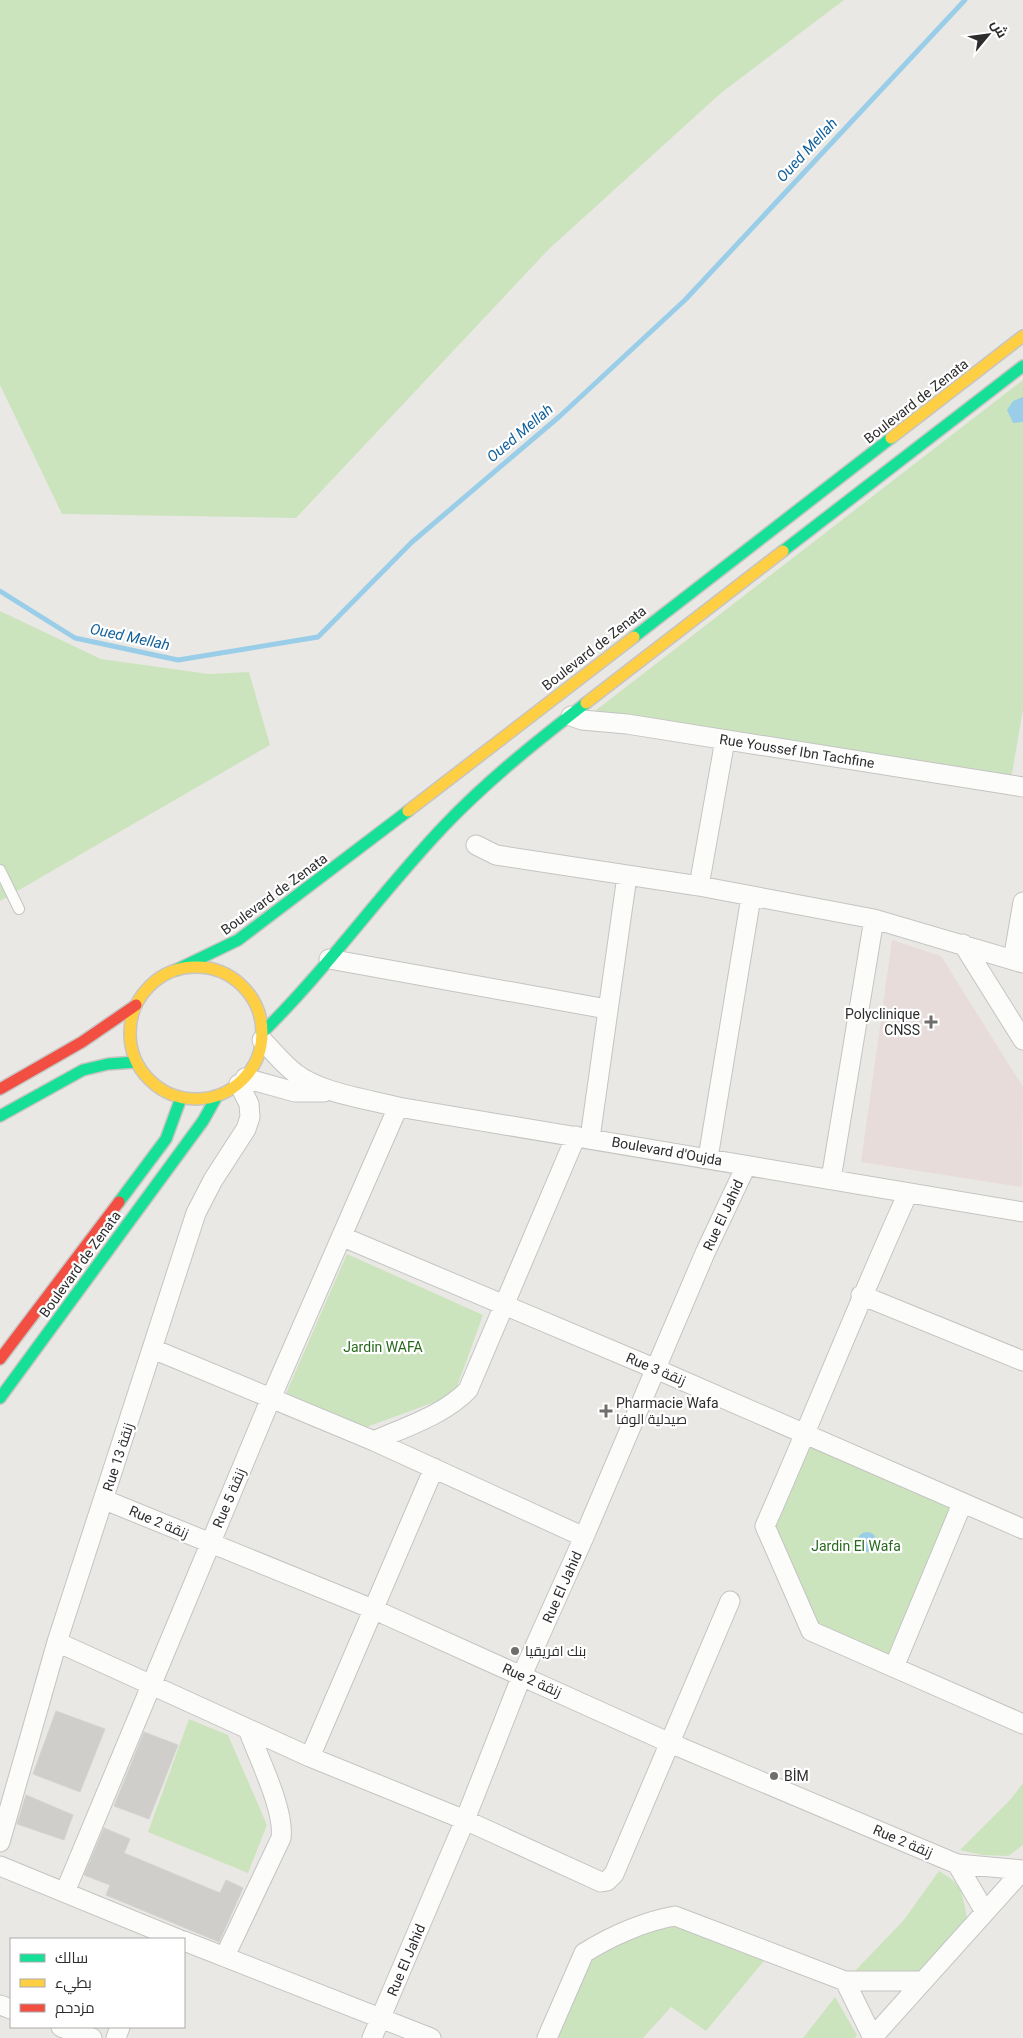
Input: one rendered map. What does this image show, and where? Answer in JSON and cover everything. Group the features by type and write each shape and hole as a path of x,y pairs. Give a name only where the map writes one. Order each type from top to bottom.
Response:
{"main road":[{"name":"Boulevard de Zenata","path":"176,970 238,940 289,903 1023,336"},
{"path":"262,1037 439,831 497,775 728,592 1023,366"},
{"path":"0,1089 82,1042 136,1005 152,983 176,970 197,967 217,970 235,980 253,1000 259,1013 262,1037 259,1054 242,1081 217,1096 199,1100 181,1098 162,1090 148,1078 136,1062 131,1043 131,1024 136,1005"},
{"path":"0,1116 83,1070 108,1064 136,1062"},
{"name":"Boulevard de Zenata","path":"0,1398 203,1121 217,1096"},
{"name":"Boulevard de Zenata","path":"0,1359 166,1139 181,1098"}],"street":[{"name":"Rue Youssef Ibn Tachfine","path":"571,716 582,720 627,724 1023,787"},
{"path":"699,886 725,740"},
{"path":"476,845 496,855 699,886 874,919 963,944 1018,962 1023,902"},
{"path":"374,1441 445,1408 460,1399 468,1390 505,1304 583,1137 607,1009 627,876"},
{"path":"708,1158 751,897"},
{"path":"831,1179 874,919"},
{"path":"963,944 1023,1040"},
{"path":"330,959 607,1009"},
{"name":"Boulevard d'Oujda","path":"262,1037 295,1074 305,1080 340,1092 398,1107 1023,1212"},
{"name":"Boulevard d'Oujda","path":"242,1081 295,1092 340,1092"},
{"name":"Rue 13 زنقة","path":"0,1842 58,1642 196,1213 213,1180 246,1129 250,1117 249,1104 242,1081"},
{"name":"Rue 5 زنقة","path":"65,1892 271,1398 343,1237 398,1107"},
{"name":"Rue El Jahid","path":"372,2038 465,1820 522,1675 584,1537 705,1252 746,1166"},
{"path":"908,1193 862,1295 806,1434 765,1526 810,1630 1023,1724"},
{"name":"Rue 3 زنقة","path":"343,1237 505,1304 1023,1529"},
{"path":"862,1295 1023,1361"},
{"path":"152,1349 374,1441 584,1537"},
{"path":"310,1758 375,1610 434,1468"},
{"name":"Rue 2 زنقة","path":"105,1500 375,1610 670,1743 957,1864 1023,1870"},
{"path":"894,1667 962,1504"},
{"path":"58,1642 310,1758 465,1820 601,1882 607,1881 614,1874 730,1601"},
{"path":"225,1956 281,1838 282,1828 278,1809 248,1729"},
{"path":"957,1864 985,1912"},
{"path":"0,1866 65,1892 156,1936 171,1938"},
{"path":"845,1981 872,2038 1023,1870"},
{"path":"547,2038 584,1953 597,1945 659,1919 676,1916 845,1981 923,1981"},
{"path":"185,1941 431,2038"},
{"path":"64,2028 92,2038"}],"lane":[{"path":"0,870 19,909"}],"shaded area":[{"name":"Polyclinique CNSS","path":"892,940 941,956 1023,1087 1022,1187 861,1162"}],"green space":[{"path":"0,0 844,0 721,93 549,249 296,518 62,514 0,385"},
{"path":"1023,380 1023,709 1010,785 591,714"},
{"path":"0,611 101,659 209,674 249,672 270,745 0,901"},
{"name":"Jardin WAFA","path":"347,1254 483,1315 454,1395 361,1429 284,1398"},
{"name":"Jardin El Wafa","path":"805,1434 962,1504 894,1667 800,1618 756,1529"},
{"path":"189,1719 228,1735 267,1825 248,1873 148,1832"},
{"path":"1023,1783 1023,1845 1008,1856 982,1855 960,1850 1010,1800"},
{"path":"939,1871 953,1881 960,1890 967,1918 919,1972 853,1973 903,1921"},
{"path":"686,1910 768,1956 706,2031 671,2007 643,2038 541,2038 576,1961"},
{"path":"835,1997 857,2035 855,2038 803,2038"}],"water":[{"path":"1023,397 1023,422 1013,423 1007,410 1013,401"},
{"path":"867,1532 874,1535 877,1542 874,1549 867,1552 860,1549 857,1542 860,1535"}],"building":[{"path":"56,1711 105,1729 80,1792 33,1774"},
{"path":"144,1732 178,1745 149,1819 114,1806"},
{"path":"26,1795 73,1815 64,1840 17,1824"},
{"path":"104,1828 130,1839 124,1853 220,1893 226,1880 243,1888 219,1942 106,1895 110,1885 84,1875"}],"waterway":[{"name":"Oued Mellah","path":"0,591 75,638 178,660 318,637 412,542 560,416 685,300 965,0"}],"traffic: fast":[{"path":"783,551 1023,366"},
{"path":"634,637 891,438"},
{"path":"262,1033 461,808 531,746 586,703"},
{"path":"176,970 238,940 408,811"},
{"path":"0,1116 83,1070 108,1064 136,1062"},
{"path":"0,1398 203,1121 217,1096"},
{"path":"119,1202 166,1139 181,1098"}],"traffic: slow":[{"path":"891,438 1023,336"},
{"path":"586,703 783,551"},
{"path":"408,811 634,637"},
{"path":"196,967 209,968 221,972 243,986 257,1008 261,1020 262,1033 261,1046 257,1058 243,1080 221,1094 209,1098 196,1099 183,1098 171,1094 149,1080 135,1058 131,1046 130,1033 131,1020 135,1008 149,986 171,972 183,968 196,967"}],"traffic: jam":[{"path":"0,1089 82,1042 136,1005"},
{"path":"0,1359 119,1202"}],"place":[{"name":"Polyclinique CNSS","path":"931,1022"},
{"name":"Pharmacie Wafa صيدلية الوفا","path":"606,1411"},
{"name":"بنك افريقيا","path":"515,1651"},
{"name":"BİM","path":"774,1776"}]}
